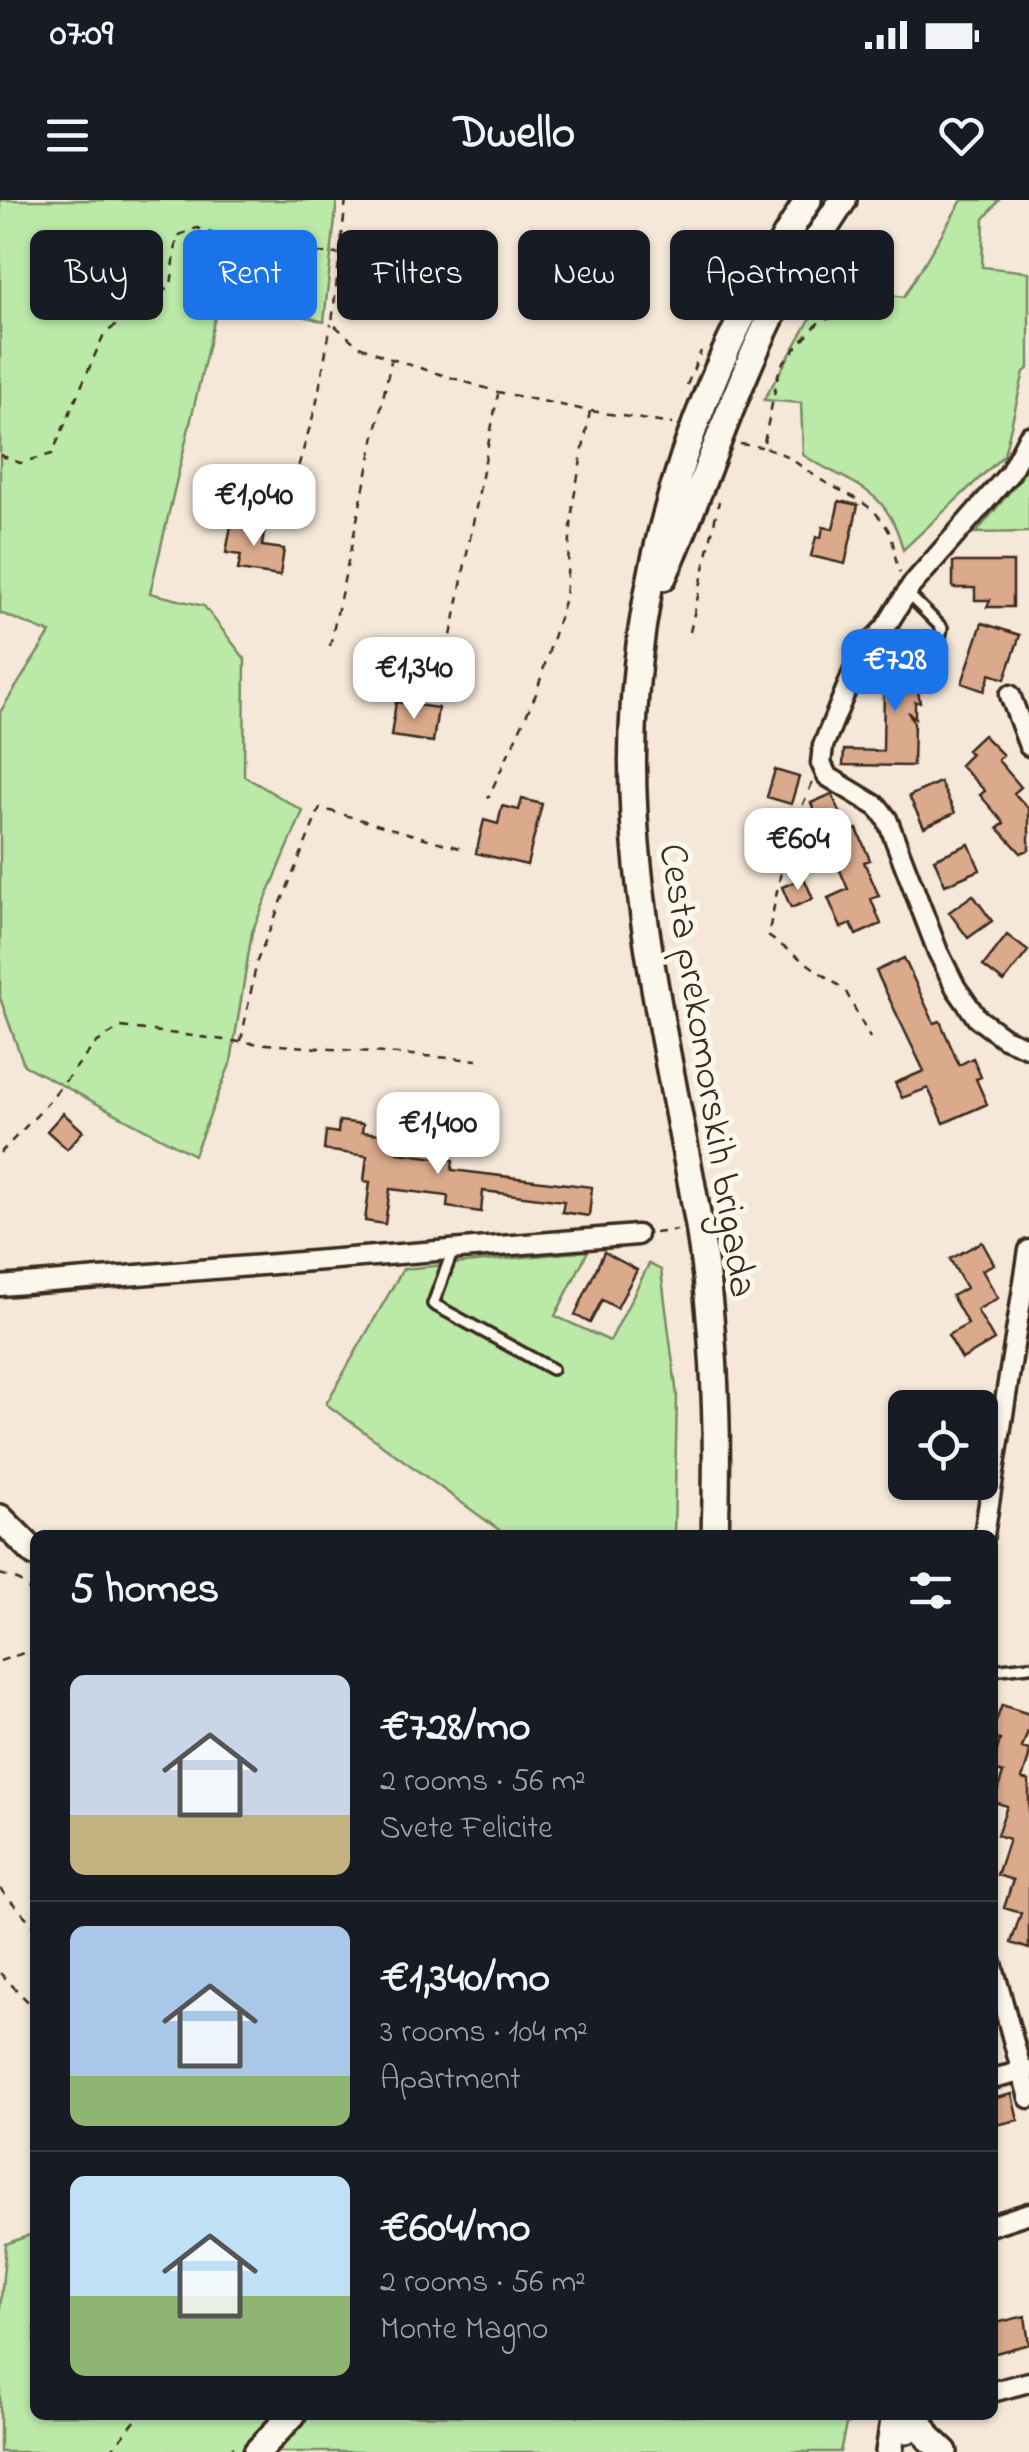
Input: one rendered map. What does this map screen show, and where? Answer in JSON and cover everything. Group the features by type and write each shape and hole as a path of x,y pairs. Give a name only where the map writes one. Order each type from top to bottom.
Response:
{"main road":[{"name":"Cesta prekomorskih brigada","path":"715,1530 716,1402 710,1305 644,920 634,818 634,738 644,618 669,501 712,377 759,279 808,200"},
{"name":"Cesta prekomorskih brigada","path":"644,618 778,305 843,200"},
{"path":"0,1518 30,1548"},
{"path":"257,2452 287,2420"}],"street":[{"path":"1029,436 1009,474 909,590 885,628 861,653 822,746 821,764 827,776 878,807 887,818 938,952 977,1018 1004,1038 1029,1048"},
{"path":"1010,695 1029,746"},
{"path":"0,1286 637,1235"},
{"path":"985,1530 1020,1364 1029,1250"},
{"path":"998,1984 1026,2071 1029,2098"},
{"path":"998,2078 1026,2071"},
{"path":"998,2222 1029,2213"},
{"path":"998,2390 1029,2382"}],"lane":[{"path":"909,590 942,628 930,684"},
{"path":"453,1250 433,1304 552,1369"},
{"path":"998,1669 1029,1666"}],"path":[{"path":"343,230 346,200"},
{"path":"0,455 20,462 52,454 104,334 172,286 178,236 196,228 259,250 337,254"},
{"path":"285,512 316,406 337,280"},
{"path":"763,447 780,366 824,320"},
{"path":"332,323 357,345 391,360 498,392 673,424"},
{"path":"686,388 702,351"},
{"path":"330,646 391,360"},
{"path":"438,698 498,392"},
{"path":"488,798 536,694 565,598 573,503 590,411"},
{"path":"738,443 782,452 872,509 889,531 898,569 909,590"},
{"path":"690,632 722,489"},
{"path":"821,764 787,842 768,936 845,990 870,1038"},
{"path":"240,1042 257,962 320,808 463,848"},
{"path":"0,1153 96,1044 122,1027 240,1042 477,1060"},
{"path":"637,1235 678,1230 679,1236"},
{"path":"0,1574 20,1581 30,1591"},
{"path":"0,1661 30,1650"},
{"path":"0,1889 30,1922"},
{"path":"0,1973 30,2004"},
{"path":"110,2452 136,2420"}],"green space":[{"path":"0,200 337,200 324,322 317,320 317,230 183,230 183,320 214,320 150,593 204,606 245,659 244,776 303,811 252,932 231,1062 194,1155 24,1065 0,998 0,712 50,633 0,613"},
{"path":"962,200 999,200 984,219 982,267 1029,272 1029,368 1024,372 1004,455 903,550 888,513 878,500 803,455 801,403 764,400 810,320 894,320 894,296 904,297"},
{"path":"1029,462 1029,532 976,533 1021,478"},
{"path":"588,1251 555,1316 610,1341 649,1264 661,1270 677,1396 674,1530 499,1530 326,1404 403,1269"},
{"path":"30,2235 30,2420 859,2420 846,2425 840,2452 0,2452 0,2309 6,2244"}],"building":[{"path":"839,501 858,505 845,564 811,556 823,527 833,529"},
{"path":"232,520 265,525 262,546 284,549 280,576 238,570 241,555 226,553"},
{"path":"953,562 1013,562 1013,607 987,607 990,600 975,600 975,588 953,588"},
{"path":"982,623 1020,635 1005,679 990,674 984,691 962,683"},
{"path":"898,639 910,644 920,702 915,702 915,718 908,712 914,723 913,766 843,765 844,750 883,751 884,686 888,662"},
{"path":"396,702 438,708 433,742 391,736"},
{"path":"983,735 1003,755 998,760 1021,787 1014,793 1029,809 1029,850 1021,853 998,828 1004,823 980,795 985,791 960,765 971,754 967,750"},
{"path":"775,770 799,777 791,804 767,797"},
{"path":"940,782 955,813 924,827 909,796"},
{"path":"832,794 849,833 857,829 870,860 864,862 879,896 871,899 881,924 856,935 851,924 841,928 828,898 848,889 811,803"},
{"path":"522,799 542,804 527,865 476,853 484,820 498,824 502,806 519,810"},
{"path":"969,844 980,870 945,885 934,859"},
{"path":"804,878 813,899 791,908 782,887"},
{"path":"973,895 992,921 968,938 949,912"},
{"path":"1007,935 1028,951 1004,982 983,966"},
{"path":"904,958 934,1023 940,1021 959,1065 973,1058 981,1077 976,1079 987,1104 944,1123 928,1088 902,1098 895,1083 924,1071 876,971"},
{"path":"63,1113 83,1131 67,1149 47,1131"},
{"path":"339,1121 363,1124 362,1132 400,1136 398,1153 453,1160 452,1170 592,1187 589,1216 562,1212 564,1201 483,1191 481,1212 447,1207 448,1196 390,1189 385,1224 365,1221 370,1182 364,1181 367,1156 324,1150 326,1131 338,1133"},
{"path":"982,1242 994,1264 982,1270 998,1298 977,1310 994,1340 962,1359 948,1335 968,1324 952,1296 966,1288 950,1259"},
{"path":"604,1252 637,1270 617,1308 602,1300 590,1323 575,1315"},
{"path":"1002,1705 1029,1714 1022,1748 1029,1750 1029,1757 1022,1779 1029,1781 1029,1949 1011,1943 1021,1913 1004,1908 1013,1880 998,1875 1009,1839 998,1835 1007,1806 998,1803 1003,1773 998,1771 998,1716"},
{"path":"1012,2094 1018,2120 998,2125 998,2098"},
{"path":"1025,2316 1029,2344 998,2352 998,2323"}]}
